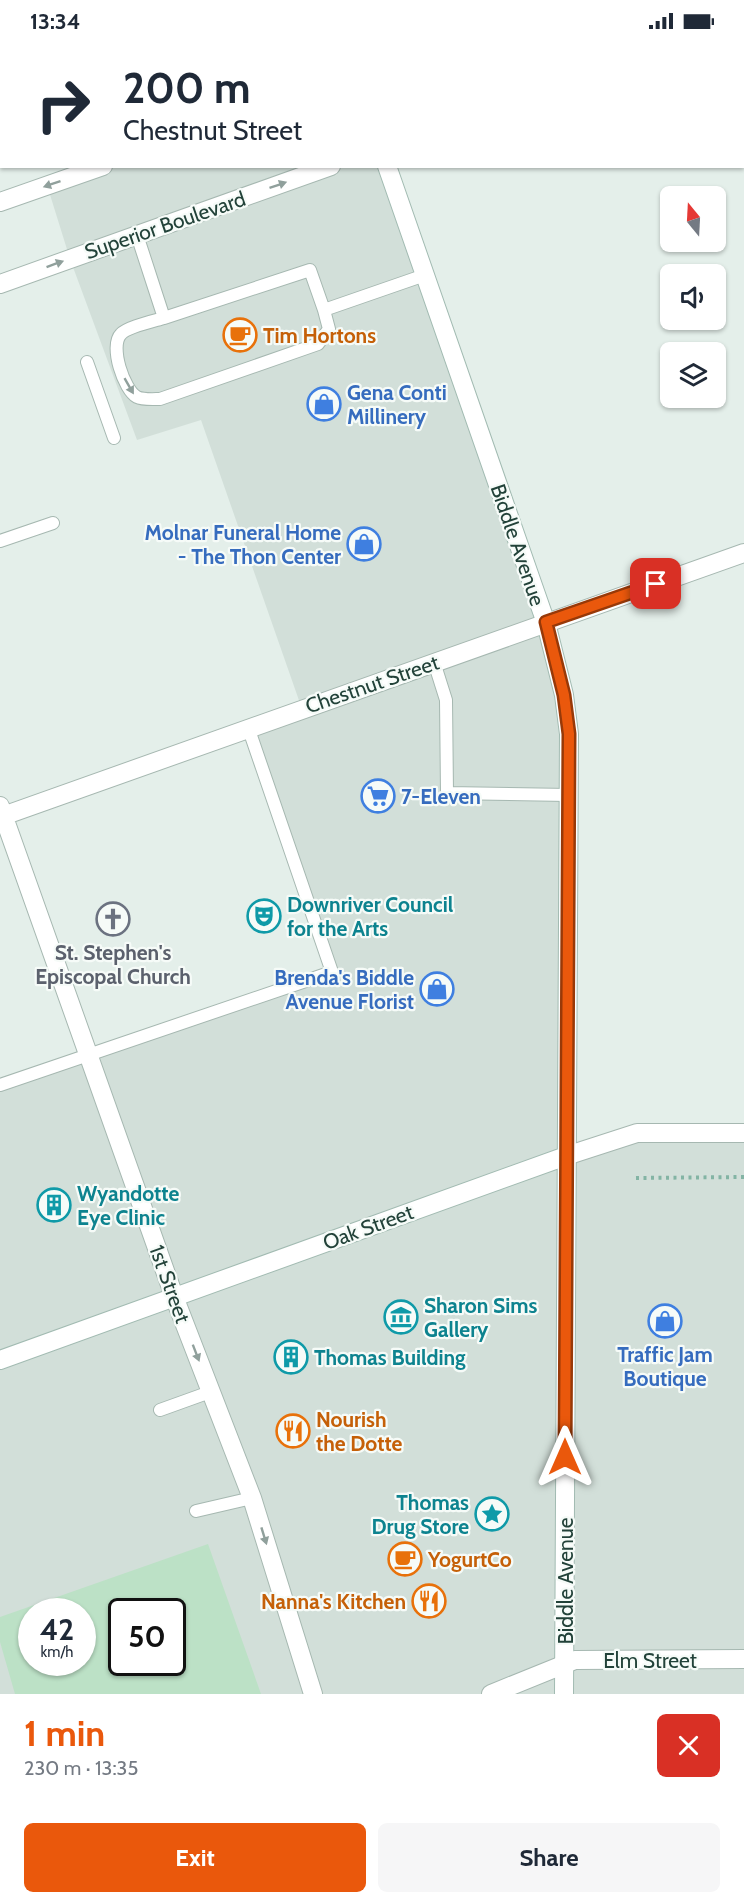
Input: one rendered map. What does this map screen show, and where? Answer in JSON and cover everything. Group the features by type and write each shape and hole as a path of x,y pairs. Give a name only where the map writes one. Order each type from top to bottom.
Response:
{"street":[{"path":"0,202 98,168"},
{"name":"Superior Boulevard","path":"0,284 325,168"},
{"name":"Biddle Avenue","path":"388,168 546,622 564,695 569,734 564,1694"},
{"name":"Chestnut Street","path":"1,813 744,553"},
{"name":"1st Street","path":"1,813 175,1299 252,1498 314,1694"},
{"name":"Oak Street","path":"0,1360 175,1299 499,1179 637,1133 744,1133"},
{"name":"Elm Street","path":"491,1694 575,1660 744,1659"}],"lane":[{"path":"137,235 164,318"},
{"path":"310,270 329,329 318,344 160,399 138,398 128,389 117,356 116,340 122,332 164,318 310,270"},
{"path":"324,309 425,275"},
{"path":"87,362 114,438"},
{"path":"0,542 53,523"},
{"path":"434,662 446,700 447,793 569,795"},
{"path":"0,1085 332,972 248,727"},
{"path":"160,1410 210,1392"},
{"path":"196,1511 252,1498"}],"path":[{"path":"636,1178 744,1177"}],"shaded area":[{"path":"100,168 387,168 564,695 566,1156 637,1133 744,1133 744,1694 0,1694 0,1085 332,972 248,727 302,709 201,420 137,440 70,259 47,185"}],"green space":[{"path":"208,1544 261,1694 15,1694 0,1642 0,1617 18,1611 18,1676 96,1676 96,1598 54,1598"}],"place":[{"name":"Tim Hortons","path":"240,335"},
{"name":"Gena Conti Millinery","path":"324,404"},
{"name":"Molnar Funeral Home - The Thon Center","path":"364,544"},
{"name":"7-Eleven","path":"378,796"},
{"name":"Downriver Council for the Arts","path":"264,916"},
{"name":"St. Stephen's Episcopal Church","path":"113,919"},
{"name":"Brenda's Biddle Avenue Florist","path":"437,989"},
{"name":"Wyandotte Eye Clinic","path":"54,1205"},
{"name":"Sharon Sims Gallery","path":"401,1317"},
{"name":"Traffic Jam Boutique","path":"665,1321"},
{"name":"Thomas Building","path":"291,1357"},
{"name":"Nourish the Dotte","path":"293,1431"},
{"name":"Thomas Drug Store","path":"492,1514"},
{"name":"YogurtCo","path":"405,1559"},
{"name":"Nanna's Kitchen","path":"429,1601"}],"route":[{"path":"565,1457 569,734 564,695 546,622 656,584"}]}
